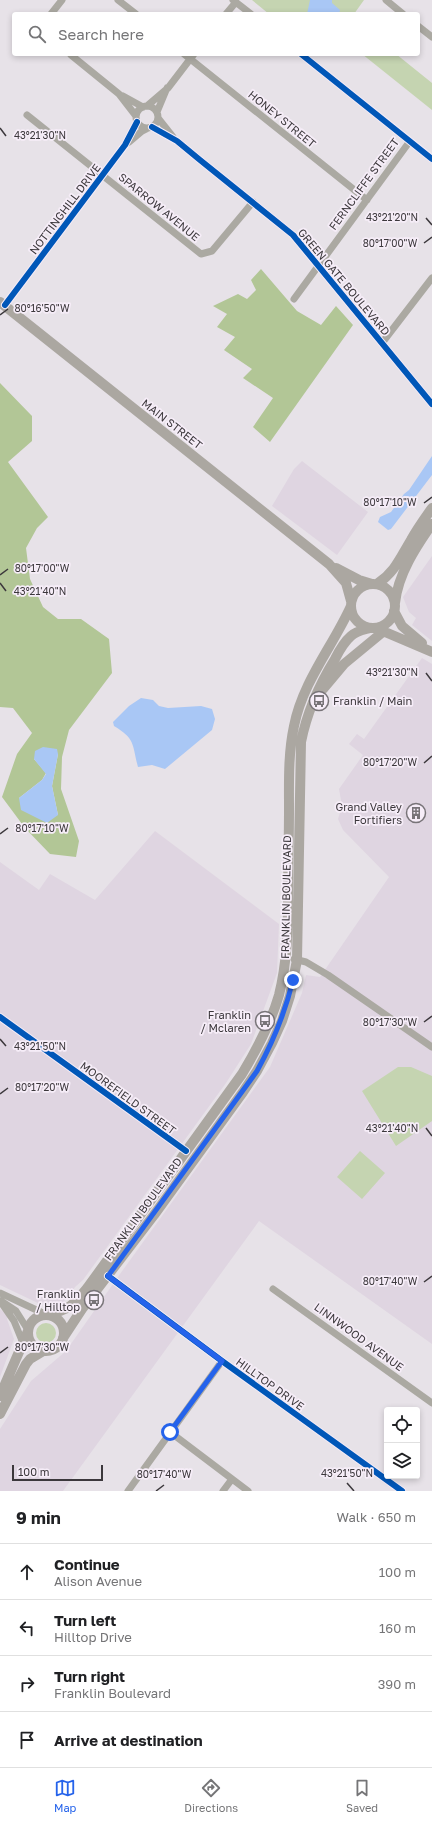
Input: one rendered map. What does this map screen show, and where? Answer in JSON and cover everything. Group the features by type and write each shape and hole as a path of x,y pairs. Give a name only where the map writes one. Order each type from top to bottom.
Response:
{"main road":[{"name":"MAIN STREET","path":"2,304 329,564 346,583 351,604"},
{"path":"430,650 360,624 356,620 351,604 353,596 361,587 375,584 390,575 432,508"},
{"path":"372,628 386,623 394,609 396,596 404,573 412,556 432,524"},
{"name":"MAIN STREET","path":"329,564 359,580 375,584"},
{"path":"375,584 388,590 394,601 394,609 402,626 430,650"},
{"name":"FRANKLIN BOULEVARD","path":"46,1314 60,1312 73,1305 242,1074 269,1024 279,995 286,958 288,929 289,762 294,725 310,680 342,627 351,604"},
{"name":"FRANKLIN BOULEVARD","path":"63,1338 82,1309 108,1276 257,1071 272,1043 290,996 297,960 301,742 312,702 323,678 347,640 360,631 372,628"},
{"path":"312,702 344,664 384,632"},
{"path":"0,1396 28,1331 36,1318 46,1314 56,1318 60,1322 64,1333 63,1338 56,1347 45,1350 30,1359 0,1414"},
{"path":"28,1331 31,1342 34,1346 45,1350"}],"street":[{"path":"53,12 62,0"},
{"path":"118,0 133,12"},
{"path":"386,0 401,12"},
{"path":"227,12 234,1 248,12"},
{"path":"420,28 432,37"},
{"path":"72,56 119,94 153,108 158,115"},
{"path":"304,56 432,159"},
{"path":"137,119 138,110 168,88 192,57"},
{"name":"HONEY STREET","path":"192,57 367,200"},
{"path":"119,94 142,127 150,127 158,115 168,88"},
{"name":"SPARROW AVENUE","path":"26,115 201,254 212,251 253,202"},
{"name":"GREEN GATE BOULEVARD","path":"158,115 176,141"},
{"name":"NOTTINGHILL DRIVE","path":"2,304 125,145 137,119"},
{"name":"GREEN GATE BOULEVARD","path":"150,127 176,141 253,202 292,236 319,266 431,402"},
{"name":"NOTTINGHILL DRIVE","path":"125,145 142,131 150,127"},
{"name":"FERNCLIFFE STREET","path":"294,299 410,141"},
{"path":"382,343 432,278"},
{"path":"286,958 306,962 328,975 432,1047"},
{"name":"MOOREFIELD STREET","path":"0,1017 186,1151"},
{"name":"HILLTOP DRIVE","path":"108,1276 222,1361 402,1491"},
{"name":"LINNWOOD AVENUE","path":"273,1289 432,1403"},
{"path":"0,1294 46,1314"},
{"path":"0,1301 16,1311 28,1331"},
{"path":"0,1301 14,1321 23,1342"},
{"path":"128,1491 222,1361"},
{"path":"170,1432 248,1491"},
{"path":"223,1491 232,1479"}],"shaded area":[{"path":"302,461 368,512 337,555 272,506 294,469"},
{"path":"432,556 432,641 412,625 416,618 409,612 403,597"},
{"path":"422,658 432,664 432,1344 259,1221 63,1491 0,1491 0,1429 31,1381 66,1351 270,1067 302,993 306,975 320,977 389,877 343,830 338,819 342,806 339,789 363,755 349,744 357,734 364,739"},
{"path":"155,831 279,924 277,973 251,1044 226,1083 83,1280 75,1287 70,1296 63,1302 56,1305 40,1304 0,1285 0,862 39,890 50,874 95,900"},
{"path":"0,1309 8,1316 7,1319 14,1339 0,1377"}],"green space":[{"path":"252,0 364,0 355,12 267,12"},
{"path":"364,56 398,56 432,83 432,110"},
{"path":"261,269 297,311 321,325 336,306 353,325 270,442 253,427 273,398 243,378 252,369 224,350 235,337 217,327 227,314 213,306 238,294 247,299 256,290 251,280"},
{"path":"0,383 32,416 32,441 8,462 48,517 37,528 26,548 30,579 43,607 58,619 81,619 109,639 112,673 69,730 62,757 61,789 79,841 76,857 50,854 25,828 2,797 17,754 32,733 13,708 0,707","holes":["58,754 52,786 58,815 19,798 42,780 46,773 34,759"]},
{"path":"398,1067 411,1067 432,1076 432,1121 396,1146 362,1091"},
{"path":"360,1151 385,1173 362,1199 337,1177"},
{"path":"46,1323 53,1326 56,1333 53,1340 46,1343 39,1340 36,1333 39,1326"}],"water":[{"path":"310,0 332,0 332,3 340,10 340,12 307,12"},
{"path":"432,456 432,475 391,529 388,530 378,522 380,517 391,512 404,494 409,490"},
{"path":"141,698 153,700 159,706 168,708 201,706 212,709 215,719 212,730 165,769 152,765 138,767 134,748 130,739 114,726 113,722 129,706"},
{"path":"43,747 57,749 58,754 52,786 58,815 47,823 21,810 19,798 42,780 46,774 34,759 35,751"}],"cycle path":[{"path":"303,56 432,159"},
{"path":"5,305 125,145 137,122"},
{"path":"152,127 177,141 293,235 432,404"},
{"path":"0,1017 186,1151"},
{"path":"108,1276 222,1361 402,1491"}],"place":[{"name":"Franklin / Main","path":"319,701"},
{"name":"Grand Valley Fortifiers","path":"416,813"},
{"name":"Franklin / Mclaren","path":"265,1021"},
{"name":"Franklin / Hilltop","path":"94,1300"}],"route":[{"path":"170,1432 222,1361 108,1276 154,1215 257,1071 282,1020 290,996 293,980"}]}
